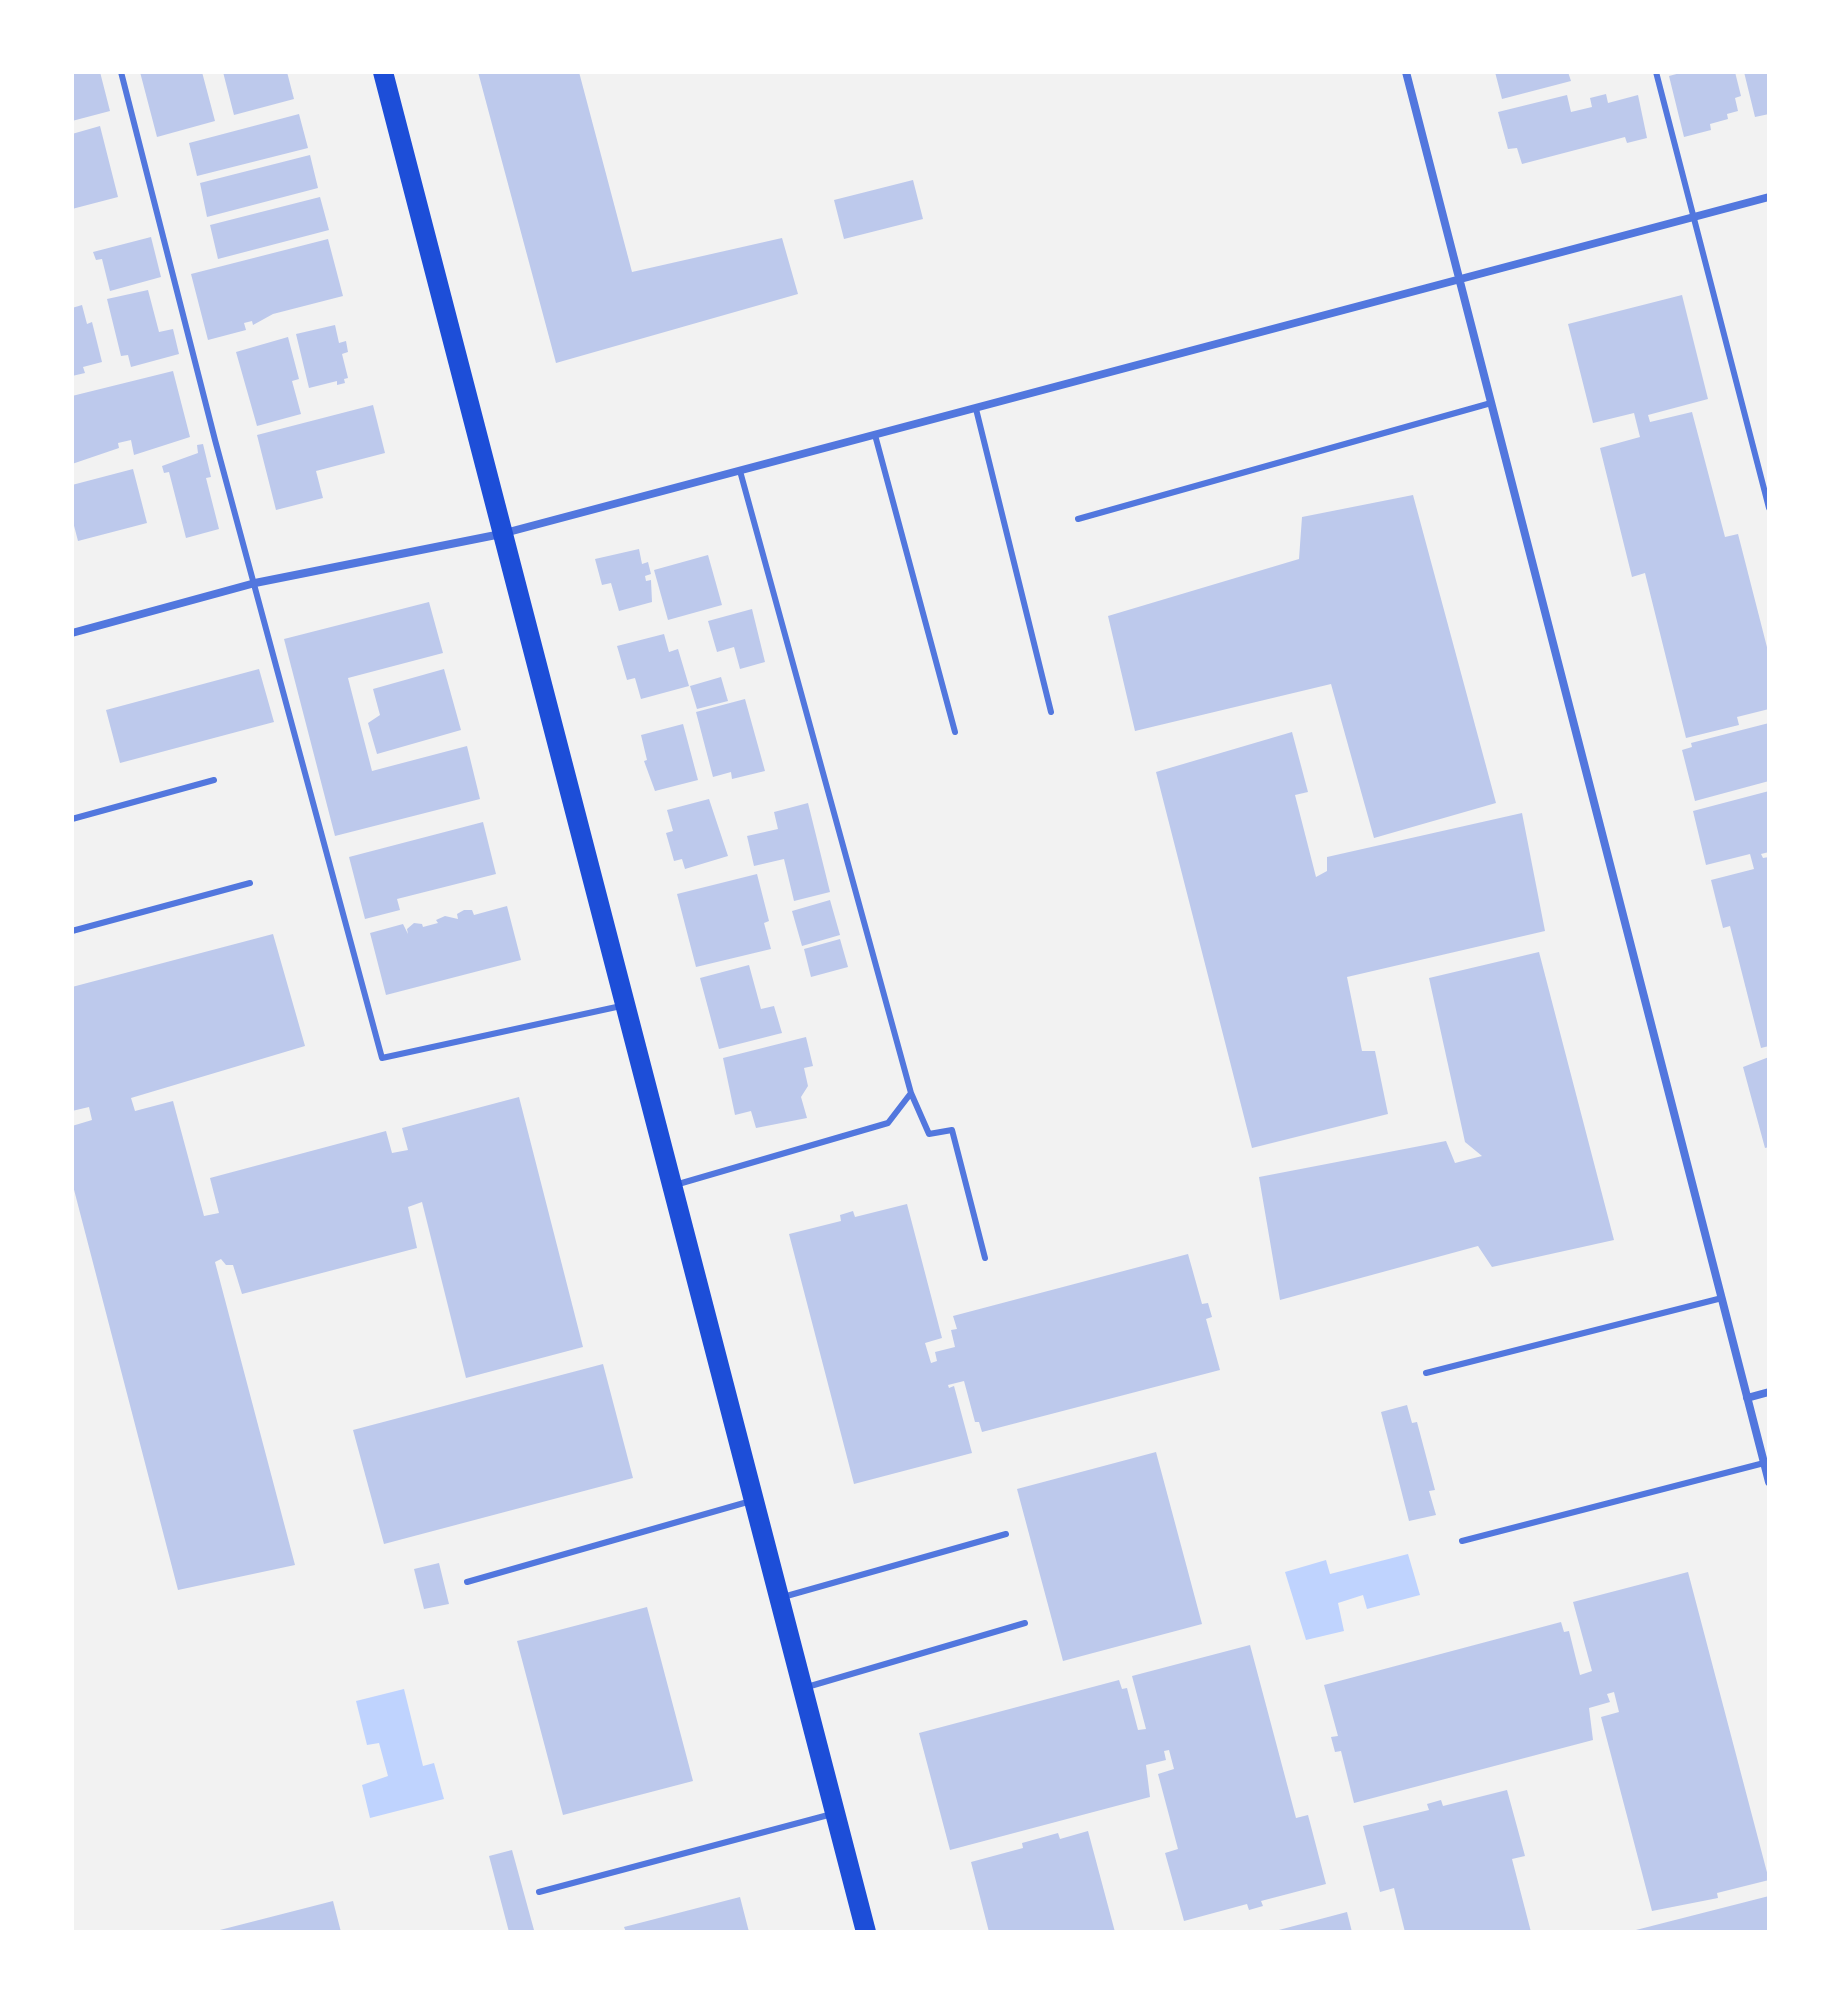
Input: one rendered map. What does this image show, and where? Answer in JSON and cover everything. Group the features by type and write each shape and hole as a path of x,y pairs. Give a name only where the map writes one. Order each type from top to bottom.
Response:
{"main road":[{"path":"383,72 866,1932"}],"street":[{"path":"1406,72 1769,1482"},
{"path":"72,633 255,583 501,534 1769,197"},
{"path":"1747,1398 1769,1392"}],"lane":[{"path":"121,72 382,1058 625,1006"},
{"path":"1656,72 1769,508"},
{"path":"1078,519 1491,403"},
{"path":"976,409 1051,712"},
{"path":"875,435 955,732"},
{"path":"740,471 911,1093 929,1134 952,1130 985,1258"},
{"path":"72,819 214,780"},
{"path":"72,931 250,883"},
{"path":"673,1185 888,1123 911,1093"},
{"path":"1426,1373 1722,1298"},
{"path":"1462,1541 1764,1463"},
{"path":"467,1582 754,1500"},
{"path":"780,1598 1006,1534"},
{"path":"803,1688 1025,1623"},
{"path":"539,1892 836,1813"}],"water":[{"path":"1408,1554 1420,1595 1367,1609 1363,1595 1338,1603 1344,1631 1306,1640 1285,1572 1326,1560 1330,1574"},
{"path":"404,1689 423,1766 434,1763 444,1799 370,1818 362,1785 388,1776 379,1743 367,1745 356,1701"}],"building":[{"path":"72,72 100,72 110,111 72,121"},
{"path":"140,72 202,72 215,121 157,137"},
{"path":"223,72 287,72 294,99 234,115"},
{"path":"478,72 579,72 632,272 782,238 798,294 556,363"},
{"path":"1495,72 1568,72 1571,81 1502,99"},
{"path":"1684,72 1735,72 1741,96 1735,98 1738,111 1727,114 1728,119 1710,124 1711,130 1684,137 1669,76"},
{"path":"1744,72 1769,72 1769,114 1755,117"},
{"path":"1606,94 1608,103 1638,95 1647,138 1627,143 1625,137 1522,164 1517,148 1508,149 1498,112 1567,95 1571,112 1592,107 1590,98"},
{"path":"299,114 308,148 197,176 189,143"},
{"path":"100,126 118,197 72,209 72,134"},
{"path":"310,155 318,188 207,217 200,183"},
{"path":"913,180 923,219 844,239 834,200"},
{"path":"320,197 329,230 218,259 210,225"},
{"path":"151,237 161,277 110,291 102,259 96,260 93,252"},
{"path":"328,239 343,296 273,314 253,325 252,321 244,323 246,330 208,340 191,274"},
{"path":"148,290 159,332 173,329 179,354 131,367 128,355 121,356 107,299"},
{"path":"1682,295 1708,399 1648,415 1650,422 1692,412 1725,537 1738,534 1769,655 1769,709 1737,717 1739,725 1686,738 1645,573 1632,577 1600,448 1640,437 1634,413 1593,423 1568,324"},
{"path":"82,305 87,324 92,322 102,362 83,367 85,373 72,376 72,308"},
{"path":"335,325 339,343 346,341 348,352 342,354 348,378 344,379 345,383 337,385 337,381 309,388 296,334"},
{"path":"288,337 299,379 292,381 301,414 257,426 236,352"},
{"path":"173,371 190,437 134,455 131,440 118,443 119,448 72,464 72,396"},
{"path":"373,405 385,453 316,471 323,498 276,510 257,435"},
{"path":"203,444 211,477 206,478 219,529 186,538 169,472 164,473 162,466 198,453 197,445"},
{"path":"133,469 147,523 78,541 72,518 72,485"},
{"path":"1413,495 1496,803 1374,838 1331,684 1135,731 1108,616 1299,559 1302,517"},
{"path":"639,549 642,564 648,562 651,574 645,576 646,581 651,580 652,602 619,611 611,583 602,585 595,559"},
{"path":"708,555 722,605 668,620 654,570"},
{"path":"429,602 443,653 348,678 372,771 467,746 480,799 335,836 284,639"},
{"path":"752,609 765,662 740,669 734,647 717,652 708,621"},
{"path":"664,634 669,652 678,649 689,686 641,699 635,678 627,680 617,646"},
{"path":"259,669 274,722 120,763 106,710"},
{"path":"444,669 461,730 377,754 368,723 380,715 373,689"},
{"path":"721,677 728,701 697,709 690,686"},
{"path":"745,699 765,771 732,779 731,772 713,777 696,712"},
{"path":"1769,723 1769,781 1695,801 1682,750 1692,747 1691,743"},
{"path":"683,724 698,780 655,791 644,761 647,760 641,735"},
{"path":"1292,732 1308,792 1295,795 1316,877 1327,871 1327,857 1522,813 1545,931 1347,977 1362,1051 1375,1051 1388,1114 1252,1148 1156,772"},
{"path":"1769,791 1769,852 1761,854 1763,858 1769,857 1769,1046 1761,1048 1730,926 1723,928 1711,880 1754,869 1750,854 1706,865 1693,811"},
{"path":"709,799 728,856 685,869 682,859 674,861 666,833 673,831 667,810"},
{"path":"808,803 830,892 794,901 784,859 754,866 747,836 778,829 774,812"},
{"path":"483,822 496,874 397,899 400,910 365,919 349,857"},
{"path":"757,874 769,921 764,923 771,949 696,967 677,894"},
{"path":"830,900 840,935 802,946 792,911"},
{"path":"507,906 521,960 386,995 370,933 403,924 408,934 407,929 414,923 423,927 438,923 436,920 445,916 458,919 457,914 464,910 472,910 474,915"},
{"path":"273,934 305,1046 131,1098 135,1111 173,1101 204,1216 219,1213 210,1178 386,1131 392,1153 408,1150 402,1128 519,1097 583,1347 466,1378 422,1202 408,1207 417,1248 242,1294 233,1265 226,1265 221,1259 215,1262 295,1565 178,1590 72,1182 72,1126 92,1120 89,1107 72,1111 72,987"},
{"path":"840,939 848,967 811,977 804,949"},
{"path":"1539,952 1614,1240 1492,1267 1478,1246 1280,1300 1259,1177 1446,1141 1455,1163 1482,1156 1465,1142 1429,978"},
{"path":"749,965 761,1009 774,1006 782,1033 719,1049 700,978"},
{"path":"806,1037 813,1066 804,1068 808,1086 801,1097 807,1118 756,1128 751,1111 735,1115 723,1058"},
{"path":"1769,1057 1769,1147 1765,1148 1743,1067"},
{"path":"907,1204 942,1338 925,1343 931,1363 937,1361 935,1352 955,1347 951,1330 957,1329 953,1316 1188,1254 1202,1304 1208,1303 1212,1317 1206,1319 1220,1370 982,1432 979,1422 975,1422 964,1381 948,1385 949,1388 954,1386 972,1453 854,1484 789,1234 841,1221 840,1215 853,1211 855,1217"},
{"path":"603,1364 633,1478 384,1544 353,1430"},
{"path":"1407,1405 1412,1423 1417,1422 1435,1490 1429,1491 1436,1515 1409,1521 1381,1412"},
{"path":"1156,1452 1202,1624 1063,1661 1017,1489"},
{"path":"439,1563 449,1604 424,1609 414,1569"},
{"path":"1688,1572 1769,1880 1717,1893 1718,1898 1652,1911 1601,1717 1619,1712 1614,1692 1607,1694 1610,1702 1589,1708 1593,1740 1354,1803 1341,1751 1335,1752 1331,1737 1338,1736 1324,1685 1561,1622 1564,1632 1569,1631 1580,1675 1592,1671 1573,1602"},
{"path":"647,1607 693,1781 563,1815 517,1641"},
{"path":"1250,1645 1296,1818 1308,1815 1326,1884 1261,1901 1263,1906 1249,1910 1247,1904 1184,1921 1165,1853 1178,1849 1158,1774 1174,1769 1169,1750 1164,1751 1166,1760 1146,1765 1150,1797 950,1850 919,1733 1119,1680 1122,1689 1127,1688 1138,1730 1146,1729 1132,1676"},
{"path":"1507,1790 1525,1856 1512,1859 1531,1932 1405,1932 1394,1888 1380,1892 1363,1826 1429,1810 1427,1804 1441,1800 1443,1806"},
{"path":"1088,1831 1115,1932 989,1932 971,1862 1023,1848 1022,1843 1058,1833 1060,1839"},
{"path":"512,1850 534,1930 526,1932 509,1932 489,1856"},
{"path":"1769,1896 1769,1932 1632,1932 1632,1931"},
{"path":"740,1897 749,1932 626,1932 624,1927"},
{"path":"333,1901 341,1932 216,1932 216,1931"},
{"path":"1347,1912 1352,1932 1275,1932 1275,1931"}]}
